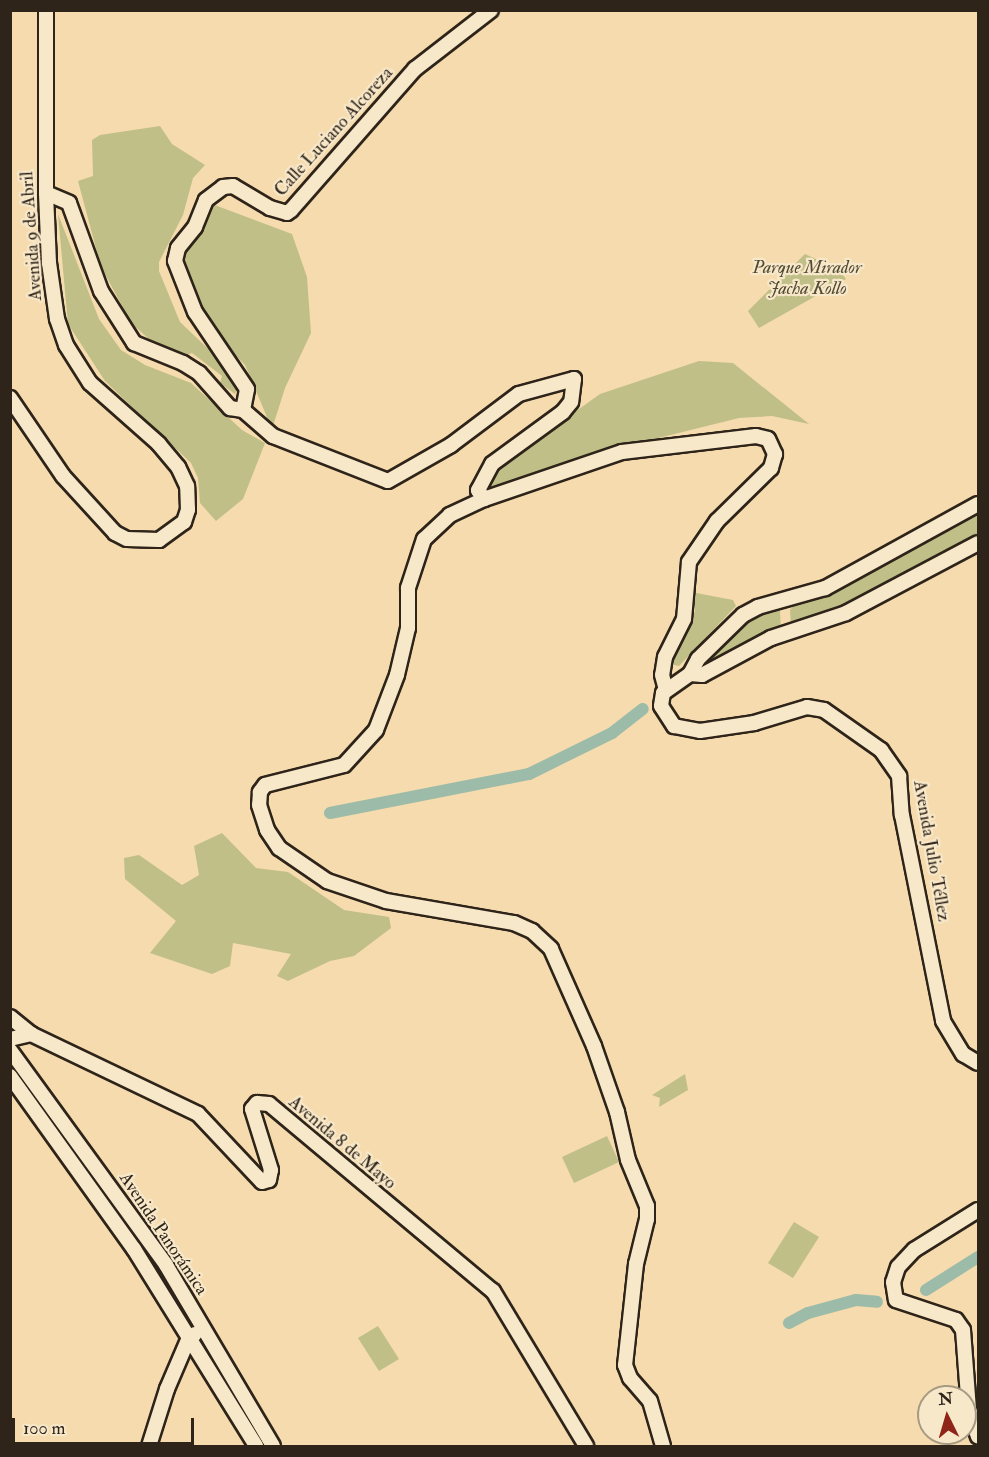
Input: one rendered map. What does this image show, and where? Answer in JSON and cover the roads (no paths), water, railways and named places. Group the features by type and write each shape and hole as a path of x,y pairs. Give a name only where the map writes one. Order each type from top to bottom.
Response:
{"street":[{"name":"Avenida 9 de Abril","path":"10,398 63,476 115,533 127,539 159,540 184,522 188,510 187,486 178,468 159,444 90,383 66,345 52,292 46,193 46,10"},
{"name":"Calle Luciano Alcoreza","path":"243,410 247,402 247,389 195,312 175,261 178,248 195,227 206,200 223,187 233,186 270,208 287,213 415,69 491,10"},
{"path":"46,193 69,203 101,291 134,343 183,363 199,373 230,408 243,410 273,436 388,481 451,445 519,394 574,379 571,402 563,412 492,464 478,490 484,499"},
{"path":"663,1446 650,1401 630,1378 625,1365 636,1264 647,1219 647,1206 628,1160 617,1112 594,1046 551,949 532,931 514,923 386,902 327,881 279,848 267,830 260,805 260,792 265,785 345,765 376,730 397,675 408,628 408,588 424,539 450,515 484,499 622,452 756,436 772,444 775,459 771,468 717,521 688,562 684,619 665,657 662,675 666,690 690,674 698,659 743,615 758,607 825,588 978,504"},
{"path":"690,674 702,675 771,638 846,613 978,543"},
{"name":"Avenida Julio Téllez","path":"666,690 661,706 674,726 700,731 737,727 807,707 824,710 876,746 891,762 899,776 902,815 943,1021 963,1054 978,1063"},
{"name":"Avenida 8 de Mayo","path":"10,1017 31,1034 198,1114 262,1182 269,1180 271,1170 252,1109 257,1103 268,1104 493,1292 586,1446"},
{"path":"10,1039 31,1034"},
{"name":"Avenida Panorámica","path":"10,1050 166,1265 273,1446"},
{"name":"Avenida Panorámica","path":"10,1076 134,1249 256,1446"},
{"path":"978,1209 914,1250 898,1267 892,1282 896,1300 956,1320 963,1330 969,1409 978,1437"},
{"path":"149,1446 167,1389 190,1337 204,1329"}],"waterway":[{"path":"330,813 529,774 612,733 643,709"},
{"path":"926,1290 978,1257"},
{"path":"789,1323 808,1313 856,1300 877,1302"}],"park label":[{"name":"Parque Mirador Jacha Kollo","path":"807,279"}]}
